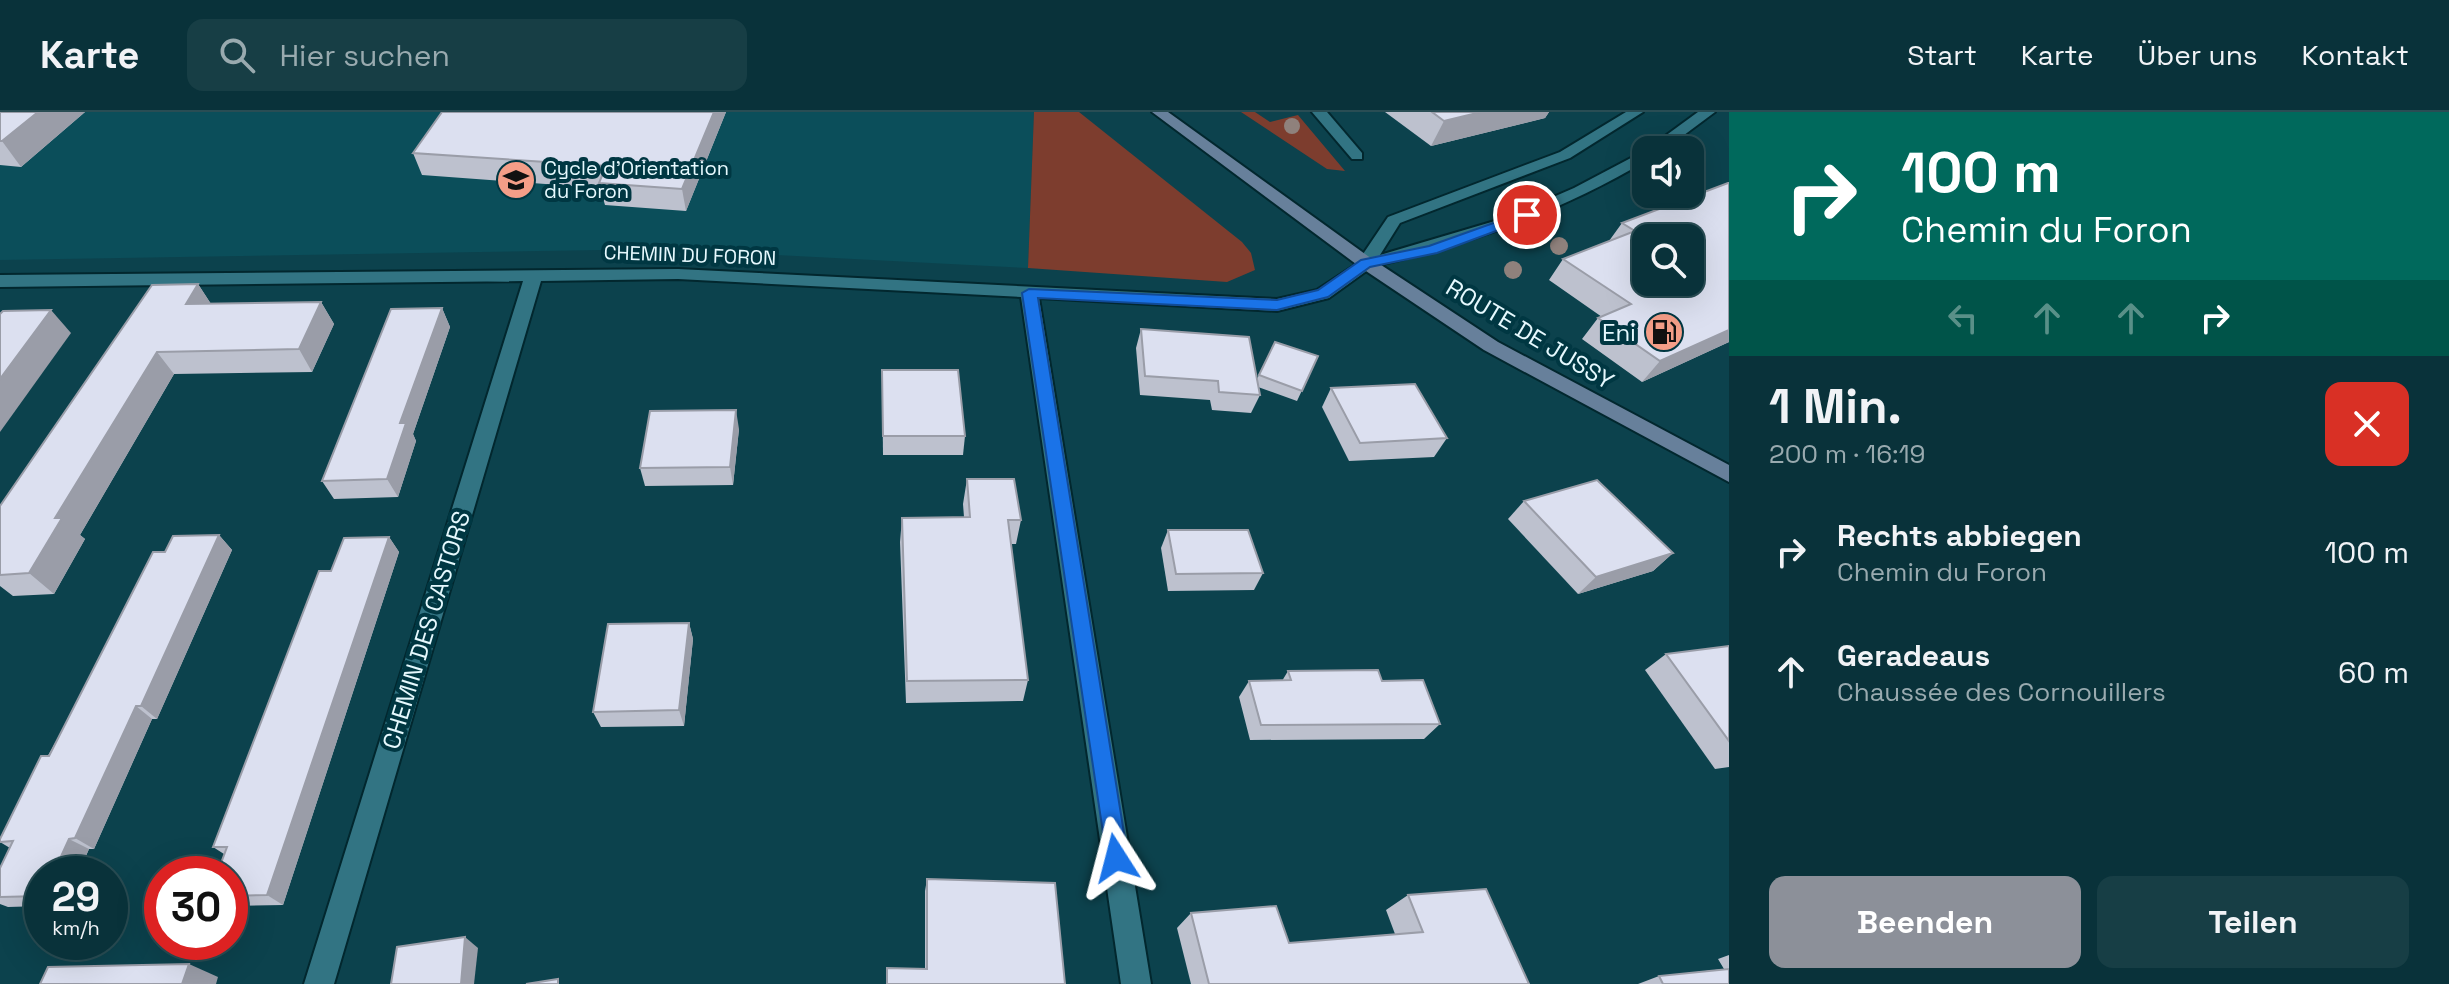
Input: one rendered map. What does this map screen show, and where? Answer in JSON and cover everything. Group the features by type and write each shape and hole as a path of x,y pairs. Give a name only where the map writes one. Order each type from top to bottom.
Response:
{"main road":[{"name":"ROUTE DE JUSSY","path":"1159,112 1366,263 1491,346 1729,474"}],"street":[{"path":"1319,112 1357,156"},
{"path":"1366,263 1394,220 1565,155 1636,112"},
{"path":"1674,136 1708,112"},
{"path":"1366,263 1432,250 1472,237 1554,204 1632,162"},
{"name":"CHEMIN DU FORON","path":"3,284 678,274 1277,305 1323,294 1366,263"},
{"name":"CHEMIN DES CASTORS","path":"319,984 534,275"},
{"path":"1029,293 1136,984"}],"shaded area":[{"name":"Cycle d'Orientation du Foron","path":"0,112 1034,112 1028,268 663,249 0,260"},
{"path":"1034,112 1079,112 1242,242 1251,253 1255,270 1227,282 1028,268"},
{"path":"1241,112 1255,112 1270,122 1298,115 1345,171 1327,169"}],"building":[{"path":"0,112 38,112 0,141"},
{"path":"442,112 714,112 682,189 599,183 606,166 413,153"},
{"path":"1432,112 1481,112 1444,121"},
{"path":"1729,183 1729,330 1660,361 1598,318 1631,304 1563,259 1632,232 1632,296 1704,296 1704,224 1632,224 1632,229 1622,223 1662,208 1704,208 1704,192"},
{"path":"198,284 186,304 321,302 299,349 157,352 55,518 62,518 29,573 0,575 0,506 152,285"},
{"path":"442,308 400,423 406,423 387,479 322,481 391,309"},
{"path":"51,310 0,379 0,314 3,311"},
{"path":"1141,329 1249,337 1260,395 1219,392 1218,381 1145,376"},
{"path":"1275,342 1318,356 1302,391 1259,375"},
{"path":"882,370 958,370 965,436 883,436"},
{"path":"1415,384 1447,438 1360,443 1331,388"},
{"path":"736,410 730,467 640,468 650,411"},
{"path":"967,479 1014,479 1021,520 1008,520 1028,680 907,681 902,518 970,517"},
{"path":"1597,480 1673,553 1596,577 1524,501"},
{"path":"1168,530 1248,530 1263,573 1176,574"},
{"path":"219,535 141,706 136,706 75,838 69,839 61,856 24,856 24,896 0,897 0,868 13,841 0,842 0,839 41,756 49,756 153,552 165,552 173,536"},
{"path":"389,537 267,895 248,896 248,856 224,856 227,847 213,847 319,571 331,571 344,538"},
{"path":"689,623 679,710 593,712 608,624"},
{"path":"1729,646 1729,741 1666,654"},
{"path":"1378,670 1382,681 1423,680 1440,724 1261,725 1249,681 1291,680 1288,671"},
{"path":"927,879 1055,883 1065,984 887,984 887,968 927,969"},
{"path":"1486,889 1529,984 1209,984 1191,913 1276,906 1289,943 1423,932 1408,895"},
{"path":"465,937 461,984 391,984 397,947"},
{"path":"189,964 182,984 40,984 48,967"},
{"path":"1729,969 1729,984 1663,984 1659,976"},
{"path":"558,979 558,984 526,984"}],"place":[{"name":"Cycle d'Orientation du Foron","path":"516,180"},
{"name":"Eni","path":"1664,332"}],"route":[{"path":"1116,858 1029,293 1277,305 1323,294 1366,263 1432,250 1527,215"}]}
